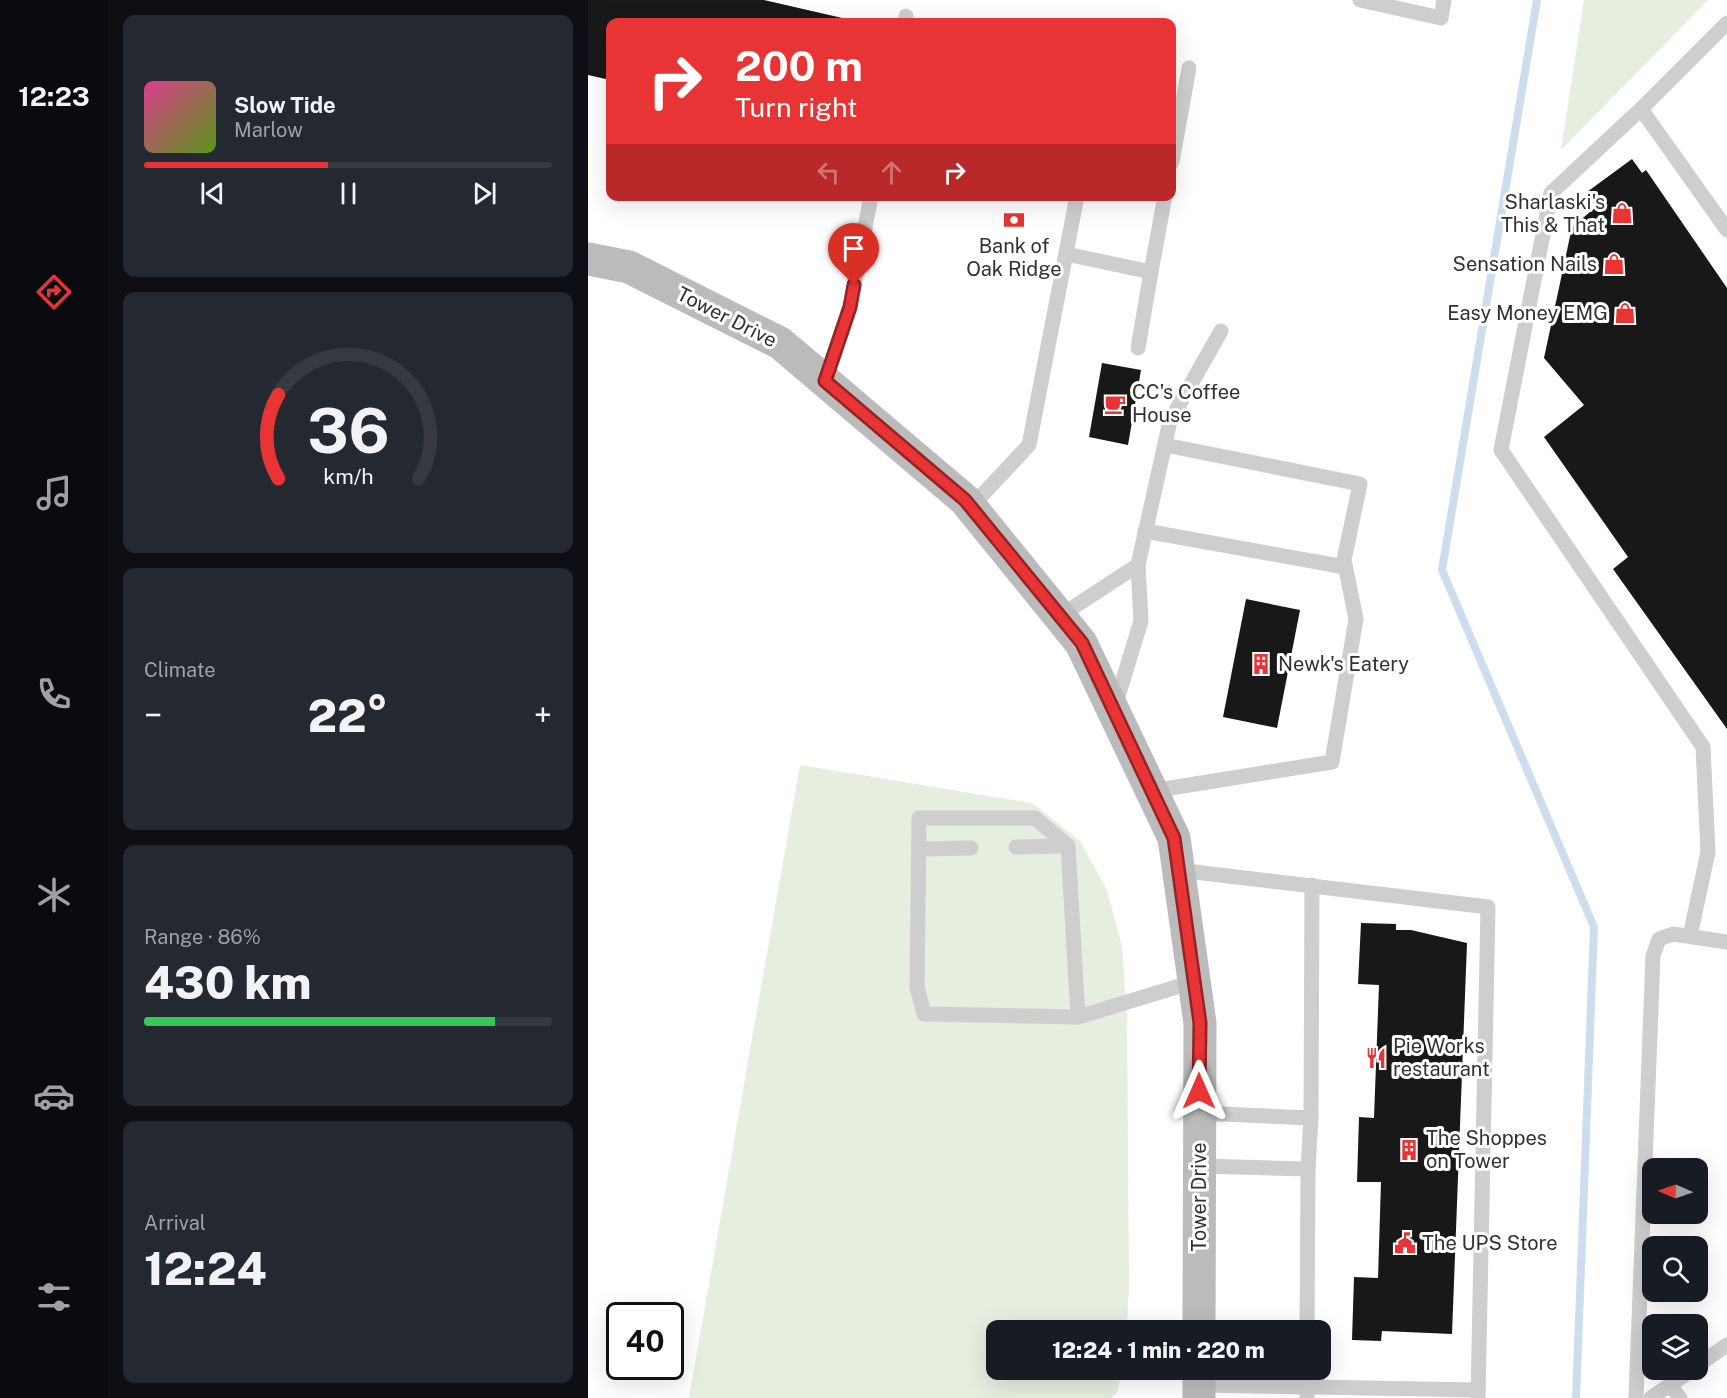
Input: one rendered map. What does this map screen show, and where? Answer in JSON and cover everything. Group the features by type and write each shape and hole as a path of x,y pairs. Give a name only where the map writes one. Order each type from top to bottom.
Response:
{"street":[{"name":"Tower Drive","path":"588,259 629,267 780,343 965,500 1082,643 1174,838 1200,1023 1199,1320"}],"lane":[{"path":"1360,0 1441,18 1444,0"},
{"path":"1690,936 1708,852 1703,747 1501,450 1551,193 1641,109 1727,23"},
{"path":"1176,140 1189,68"},
{"path":"1641,109 1727,230"},
{"path":"825,381 850,307 870,201"},
{"path":"971,507 1029,445 1076,201"},
{"path":"1138,348 1164,201"},
{"path":"1066,254 1151,272"},
{"path":"1113,710 1141,621 1138,565 1170,421 1221,331"},
{"path":"1152,791 1332,762 1356,619 1344,560 1360,484 1165,445"},
{"path":"1145,531 1345,567"},
{"path":"1060,616 1138,565"},
{"path":"1078,1017 1068,846 1035,818 919,818 917,987 924,1014 1078,1017 1193,982"},
{"path":"1016,847 1068,846"},
{"path":"920,849 971,848"},
{"path":"1178,870 1488,907 1478,1394 1307,1392 1199,1384"},
{"path":"1308,1320 1312,885"},
{"path":"1636,1398 1653,956 1659,939 1673,934 1727,942"},
{"path":"1199,1113 1311,1118"},
{"path":"1199,1166 1308,1169"},
{"path":"1708,1358 1727,1345"},
{"path":"1651,1398 1676,1380"},
{"path":"1670,1384 1680,1398"}],"shaded area":[{"path":"1584,0 1708,0 1561,150"},
{"path":"800,765 1032,803 1080,841 1107,890 1122,947 1127,1014 1127,1320 986,1320 986,1380 1120,1380 1117,1393 1111,1398 689,1398"}],"building":[{"path":"588,0 764,0 842,18 606,18 606,79 588,75"},
{"path":"1632,159 1642,173 1646,170 1727,288 1727,729 1613,569 1628,557 1544,437 1584,405 1544,358 1572,227 1596,207 1587,192"},
{"name":"CC's Coffee House","path":"1102,363 1141,370 1128,445 1089,437"},
{"name":"Newk's Eatery","path":"1246,599 1300,610 1277,728 1223,717"},
{"name":"The Shoppes on Tower","path":"1361,923 1396,924 1396,930 1411,930 1467,943 1452,1334 1382,1331 1381,1341 1352,1340 1354,1277 1378,1278 1381,1182 1357,1182 1359,1117 1374,1118 1379,985 1358,984"}],"waterway":[{"path":"1537,0 1442,570 1594,927 1576,1398"}],"place":[{"name":"Sharlaski's This & That","path":"1622,213"},
{"name":"Bank of Oak Ridge","path":"1014,220"},
{"name":"Sensation Nails","path":"1614,264"},
{"name":"Easy Money EMG","path":"1625,313"},
{"name":"CC's Coffee House","path":"1115,404"},
{"name":"Newk's Eatery","path":"1261,664"},
{"name":"Pie Works restaurant","path":"1376,1058"},
{"name":"The Shoppes on Tower","path":"1409,1150"},
{"name":"The UPS Store","path":"1405,1243"}],"route":[{"path":"854,285 850,307 825,381 965,500 1082,643 1174,838 1200,1023 1199,1091"}]}
